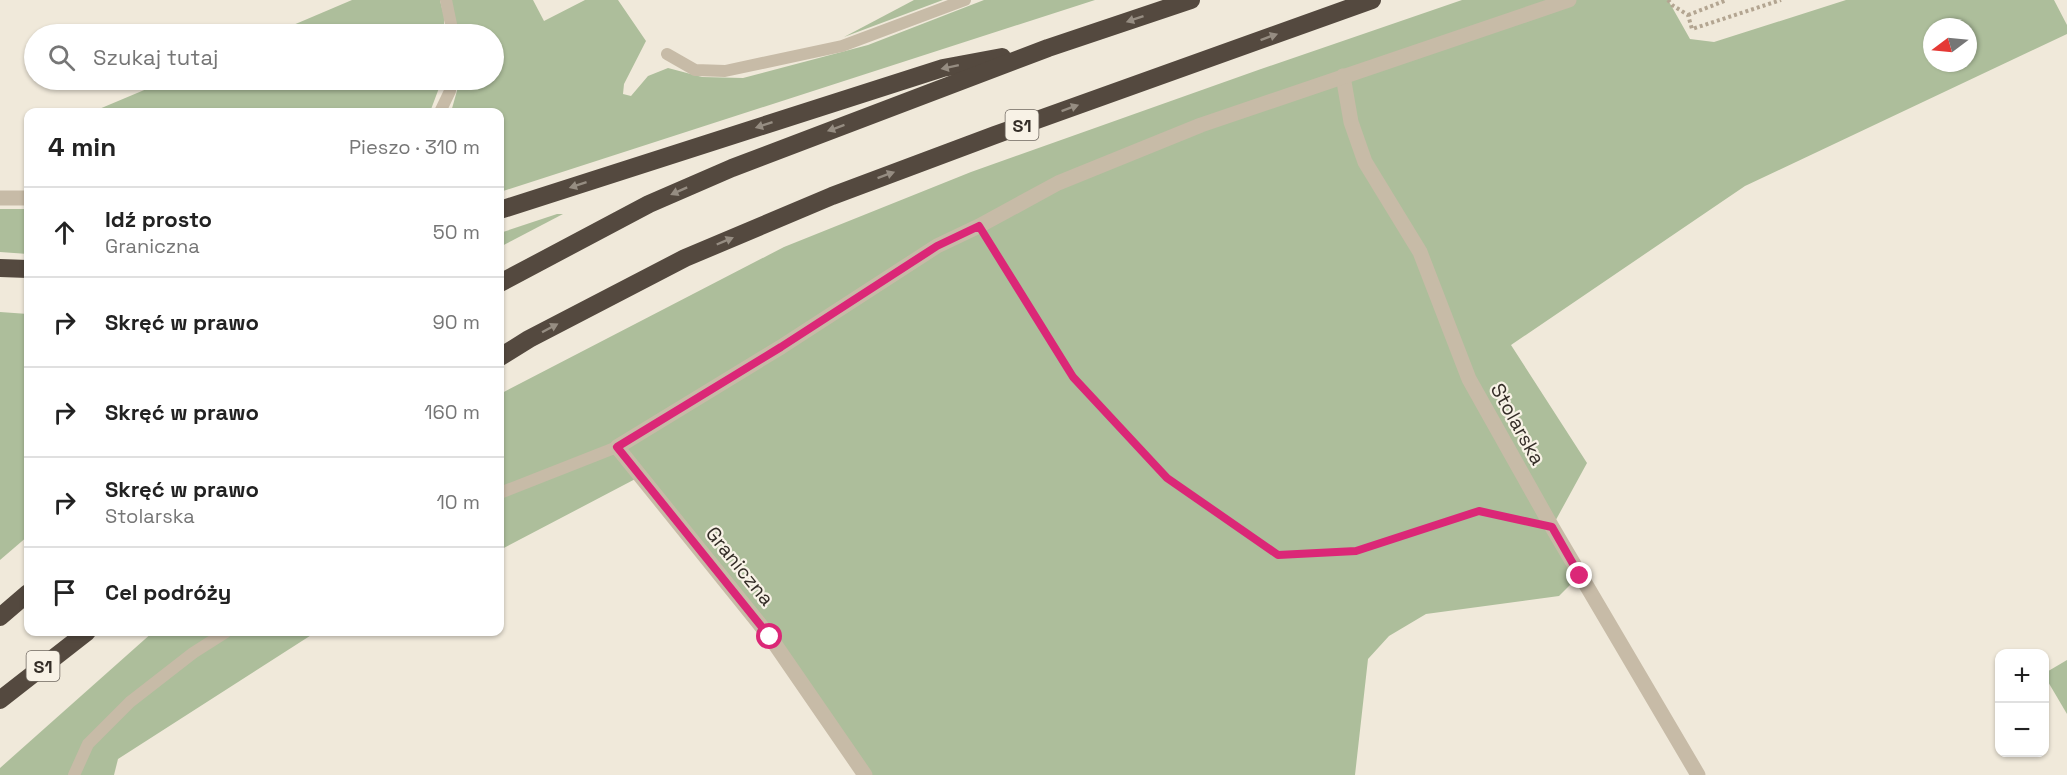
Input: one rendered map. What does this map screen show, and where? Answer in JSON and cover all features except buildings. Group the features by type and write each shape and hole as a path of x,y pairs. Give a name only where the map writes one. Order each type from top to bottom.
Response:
{"highway":[{"path":"504,281 649,204 732,168 1048,48 1191,0"},
{"name":"S1","path":"504,355 529,339 685,258 832,196 1372,0"},
{"path":"504,209 943,68 1048,48"},
{"path":"0,268 24,269"},
{"path":"0,617 24,596"},
{"name":"S1","path":"0,700 82,636"}],"street":[{"path":"617,447 781,347 937,246 1058,183 1201,125 1569,0"},
{"name":"Stolarska","path":"1343,76 1351,122 1365,162 1420,252 1469,379 1552,527 1698,775"},
{"path":"0,198 24,198"},
{"name":"Graniczna","path":"617,447 770,637 866,775"}],"lane":[{"path":"446,0 451,24"},
{"path":"667,54 695,70 725,71 842,46 965,0"},
{"path":"442,108 450,90"},
{"path":"504,491 617,447"},
{"path":"74,775 88,744 130,702 220,636"}],"path":[{"path":"1668,0 1688,15 1692,29 1781,0"},
{"path":"1688,15 1727,0"},
{"path":"979,226 1073,377 1167,478 1278,555 1356,551 1479,511 1552,527"}],"green space":[{"path":"352,0 440,0 444,16 444,24 296,24"},
{"path":"449,0 533,0 544,21 585,0 618,0 646,41 624,84 623,94 631,96 648,76 668,68 702,77 743,78 868,45 984,0 1095,0 504,191 504,108 452,108 457,90 504,90 504,24 455,24"},
{"path":"914,0 943,0 844,37"},
{"path":"1462,0 1668,0 1690,39 1714,42 1846,0 2054,0 2067,25 2067,34 1745,186 1511,345 1587,463 1552,527 1580,575 1559,596 1426,614 1389,636 1368,659 1355,775 865,775 641,476 504,548 504,392 784,247 971,172"},
{"path":"144,90 438,90 432,108 102,108"},
{"path":"0,209 24,209 24,254 0,252"},
{"path":"557,214 563,214 504,245 504,232"},
{"path":"0,312 24,314 24,539 0,560"},
{"path":"148,636 310,636 118,759 114,775 0,775 0,768"},
{"path":"2067,660 2067,714 2049,683 2049,671"}],"route":[{"path":"770,637 617,447 781,347 937,246 979,226 1073,377 1167,478 1278,555 1356,551 1479,511 1552,527 1580,576"}]}
